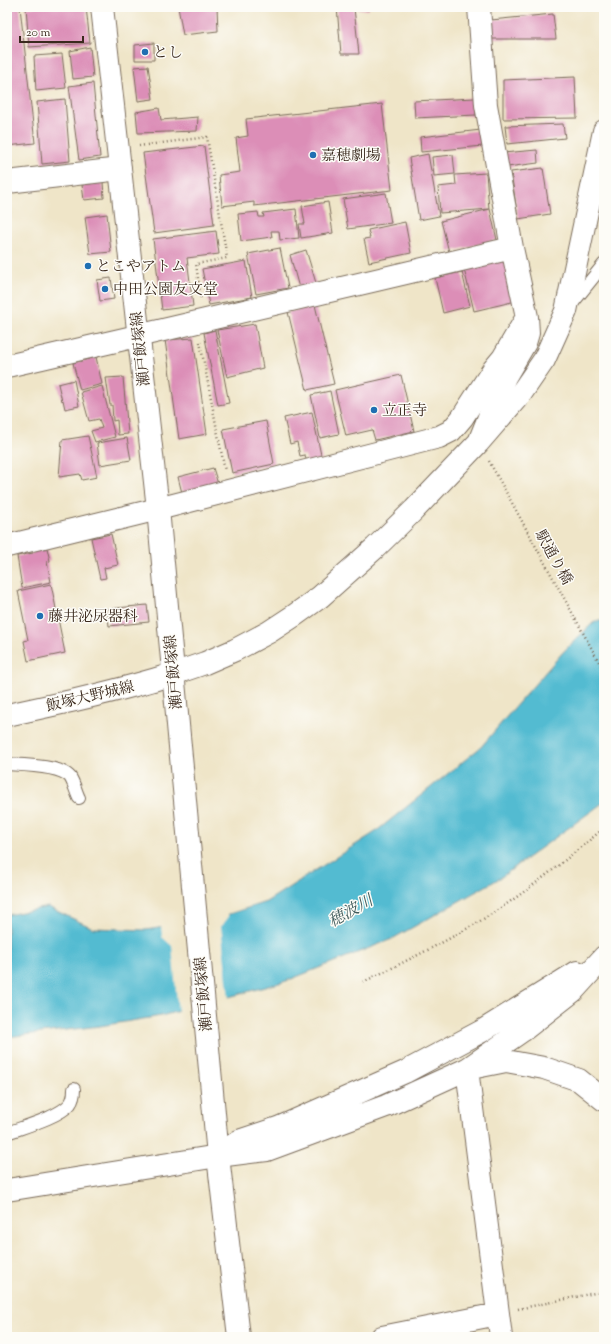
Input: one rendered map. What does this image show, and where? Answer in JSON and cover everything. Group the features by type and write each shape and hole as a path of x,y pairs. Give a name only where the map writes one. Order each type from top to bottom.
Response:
{"street":[{"name":"瀬戸飯塚線","path":"102,7 158,509 218,1145 239,1337"},
{"path":"479,7 486,105 512,248 527,317 528,332 525,343 505,377 484,452"},
{"name":"飯塚大野城線","path":"7,715 52,706 142,684 174,682 205,663 269,632 295,616 320,597 484,452 544,360 566,311 604,131"},
{"path":"7,182 120,169"},
{"path":"7,366 512,248"},
{"path":"7,546 230,491 438,437 451,430 462,418 503,358 527,317"},
{"path":"7,1190 239,1141 278,1128 404,1072 482,1030 604,956"},
{"path":"467,1070 573,991 604,956"},
{"path":"218,1145 267,1150 386,1106 467,1070 506,1061 544,1068 579,1080 604,1100"},
{"path":"467,1070 501,1337"},
{"path":"382,1337 498,1314"}],"lane":[{"path":"566,311 604,264"},
{"path":"7,764 48,767 62,772 70,777 79,798"},
{"path":"7,1133 59,1113 70,1105 73,1098 74,1089"}],"path":[{"path":"136,146 207,138 227,258 196,264 200,321 230,491"},
{"name":"駅通り橋","path":"484,452 604,671"},
{"path":"363,982 420,954 485,918 556,868 604,828"},
{"path":"498,1314 604,1291"}],"water":[{"name":"穂波川","path":"595,621 604,621 604,802 500,878 392,939 286,981 161,1016 100,1026 7,1037 7,915 48,907 93,928 146,930 214,919 266,902 374,833 481,747 564,651"}],"pier":[{"path":"228,912 228,918 221,926 229,999 178,1013 172,946 162,937 161,926 214,917"}],"building":[{"path":"7,7 20,7 35,143 7,146"},
{"path":"26,7 86,7 90,43 29,47"},
{"path":"178,7 217,7 218,31 183,35"},
{"path":"337,7 368,7 369,10 354,8 359,54 341,54"},
{"path":"553,14 556,39 491,39 491,20"},
{"name":"とし","path":"154,43 154,60 135,60 135,45"},
{"path":"90,47 93,77 73,79 70,51"},
{"path":"62,54 66,88 36,91 34,56"},
{"path":"148,66 153,99 138,101 134,67"},
{"path":"575,77 577,118 503,119 503,80"},
{"path":"93,83 100,157 79,160 69,86"},
{"path":"475,98 476,115 415,118 414,101"},
{"path":"65,99 70,161 42,164 37,102"},
{"name":"嘉穂劇場","path":"382,104 392,190 254,206 254,202 222,206 219,175 240,172 236,138 248,136 246,119"},
{"path":"159,108 161,120 198,117 197,131 138,133 136,112"},
{"path":"563,124 565,138 507,144 505,126"},
{"path":"481,130 483,146 421,152 420,137"},
{"path":"204,146 214,225 154,233 143,153"},
{"path":"537,150 538,163 507,167 503,153"},
{"path":"428,154 439,216 419,220 409,158"},
{"path":"453,155 455,174 434,176 432,157"},
{"path":"543,168 550,214 518,219 511,172"},
{"path":"486,173 489,209 440,213 438,187 456,185 455,175"},
{"path":"103,182 104,198 84,200 82,185"},
{"path":"386,193 391,223 348,229 343,199"},
{"path":"328,202 333,233 301,238 299,224 305,224 302,206"},
{"path":"296,209 299,238 280,240 279,231 271,231 272,237 241,241 238,214 258,212 259,217 264,217 263,213"},
{"path":"490,209 497,240 449,252 441,221"},
{"path":"107,214 111,252 90,254 85,217"},
{"path":"405,222 411,253 369,262 364,239 370,238 368,230"},
{"path":"216,231 219,254 187,258 193,306 162,310 153,239"},
{"path":"280,248 288,288 256,294 248,254"},
{"path":"306,250 316,283 299,288 290,255"},
{"path":"506,259 516,301 474,311 464,269"},
{"path":"246,261 252,297 209,305 202,269"},
{"path":"462,272 470,306 443,313 435,278"},
{"name":"中田公園友文堂","path":"111,278 114,299 100,301 97,280"},
{"path":"315,305 334,384 307,390 288,312"},
{"path":"255,324 263,368 227,377 217,330"},
{"path":"215,330 229,403 218,405 204,333"},
{"path":"193,338 207,434 179,439 165,340"},
{"path":"96,357 102,384 80,390 73,363"},
{"name":"立正寺","path":"401,375 414,431 375,440 372,430 346,436 335,390"},
{"path":"123,377 128,434 118,435 117,420 113,421 112,405 110,405 106,378"},
{"path":"74,380 79,406 65,409 58,384"},
{"path":"102,386 115,437 95,442 91,431 102,428 99,419 89,421 81,392"},
{"path":"330,391 339,434 320,438 311,395"},
{"path":"312,412 322,460 307,463 305,455 300,456 297,442 290,444 284,418"},
{"path":"266,421 274,464 232,473 223,429"},
{"path":"88,436 97,477 82,480 80,474 59,477 62,440"},
{"path":"127,438 131,460 100,465 97,443"},
{"path":"213,468 218,484 182,493 178,477"},
{"path":"111,534 118,565 104,568 106,578 100,579 91,538"},
{"path":"47,548 50,561 47,562 51,582 22,588 17,556 33,553 33,550"},
{"name":"藤井泌尿器科","path":"51,584 65,653 28,661 24,641 28,640 18,591"},
{"path":"147,605 149,622 109,626 107,609"}],"place":[{"name":"とし","path":"145,52"},
{"name":"嘉穂劇場","path":"313,155"},
{"name":"とこやアトム","path":"88,266"},
{"name":"中田公園友文堂","path":"105,289"},
{"name":"立正寺","path":"374,410"},
{"name":"藤井泌尿器科","path":"40,616"}]}
